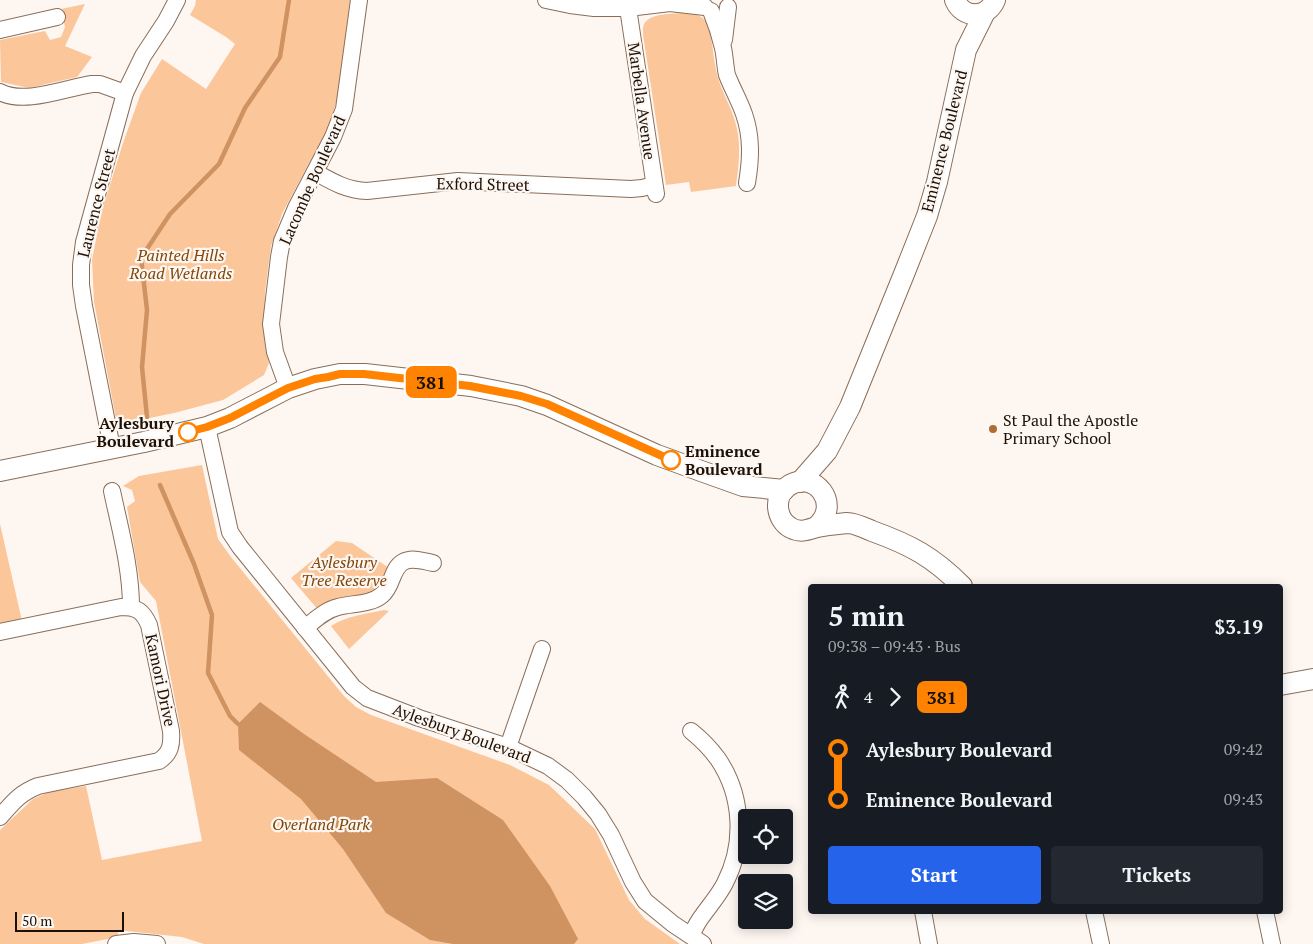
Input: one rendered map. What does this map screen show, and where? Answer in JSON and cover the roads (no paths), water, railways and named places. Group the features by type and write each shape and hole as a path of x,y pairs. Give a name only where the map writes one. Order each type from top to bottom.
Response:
{"street":[{"name":"Laurence Street","path":"112,448 84,306 80,264 84,242 125,93 143,56 177,0"},
{"name":"Lacombe Boulevard","path":"288,388 275,352 272,330 272,311 278,257 282,240 296,208 333,137 344,109 359,0"},
{"path":"546,0 570,6 594,8 628,8 673,1 705,6 720,11 731,2"},
{"path":"724,50 731,2"},
{"path":"955,3 973,14 990,6"},
{"name":"Eminence Boulevard","path":"955,3 966,50"},
{"path":"705,6 717,26 724,50 730,84 748,126 750,161 747,183"},
{"name":"Eminence Boulevard","path":"792,486 826,451 850,407 927,216 937,182 966,50 990,6"},
{"name":"Marbella Avenue","path":"628,8 655,189"},
{"path":"0,30 57,18"},
{"path":"0,92 6,95 26,98 100,84 125,93"},
{"name":"Exford Street","path":"315,172 347,188 367,191 458,181 655,189"},
{"path":"0,471 207,427 230,418 288,388 315,379 340,374 364,374 498,391 547,404 658,455 743,486 778,511"},
{"name":"Aylesbury Boulevard","path":"207,427 230,532 353,687 367,698 508,748 548,766 567,780 598,814 645,901 673,924 697,939"},
{"name":"Eminence Boulevard","path":"824,497 826,451"},
{"path":"743,486 792,486 808,482 815,485 824,497 850,523"},
{"path":"792,486 780,496 778,503 778,511 784,523 789,527 803,531 816,527 850,523 912,547 931,559 960,584"},
{"path":"0,632 122,607 131,608 131,588 112,491"},
{"path":"816,527 821,523 827,511 824,497"},
{"path":"305,628 329,610 339,606 373,600 382,595 388,588 402,562 412,559 433,563"},
{"name":"Kamori Drive","path":"0,817 15,799 38,786 152,763 159,761 169,752 172,731 149,626 146,618 140,611 131,608"},
{"path":"508,748 542,649"},
{"path":"1283,684 1313,679"},
{"path":"691,731 717,757 723,768 735,797 739,827 737,850 729,874 724,886 702,916 697,939"},
{"path":"924,914 929,944"},
{"path":"1095,914 1101,944"},
{"path":"1267,914 1272,944"},
{"path":"116,944 134,942 157,944"}],"waterway":[{"path":"147,417 142,367 147,310 141,258 170,214 219,164 245,108 280,57 289,0"},
{"path":"160,485 194,564 212,615 208,673 230,716 238,724"}],"place":[{"name":"St Paul the Apostle Primary School","path":"993,429"},
{"name":"Aylesbury Boulevard","path":"188,432"},
{"name":"Eminence Boulevard","path":"671,460"}],"park label":[{"name":"Painted Hills Road Wetlands","path":"181,264"},
{"name":"Aylesbury Tree Reserve","path":"344,571"},
{"name":"Overland Park","path":"321,824"}]}
